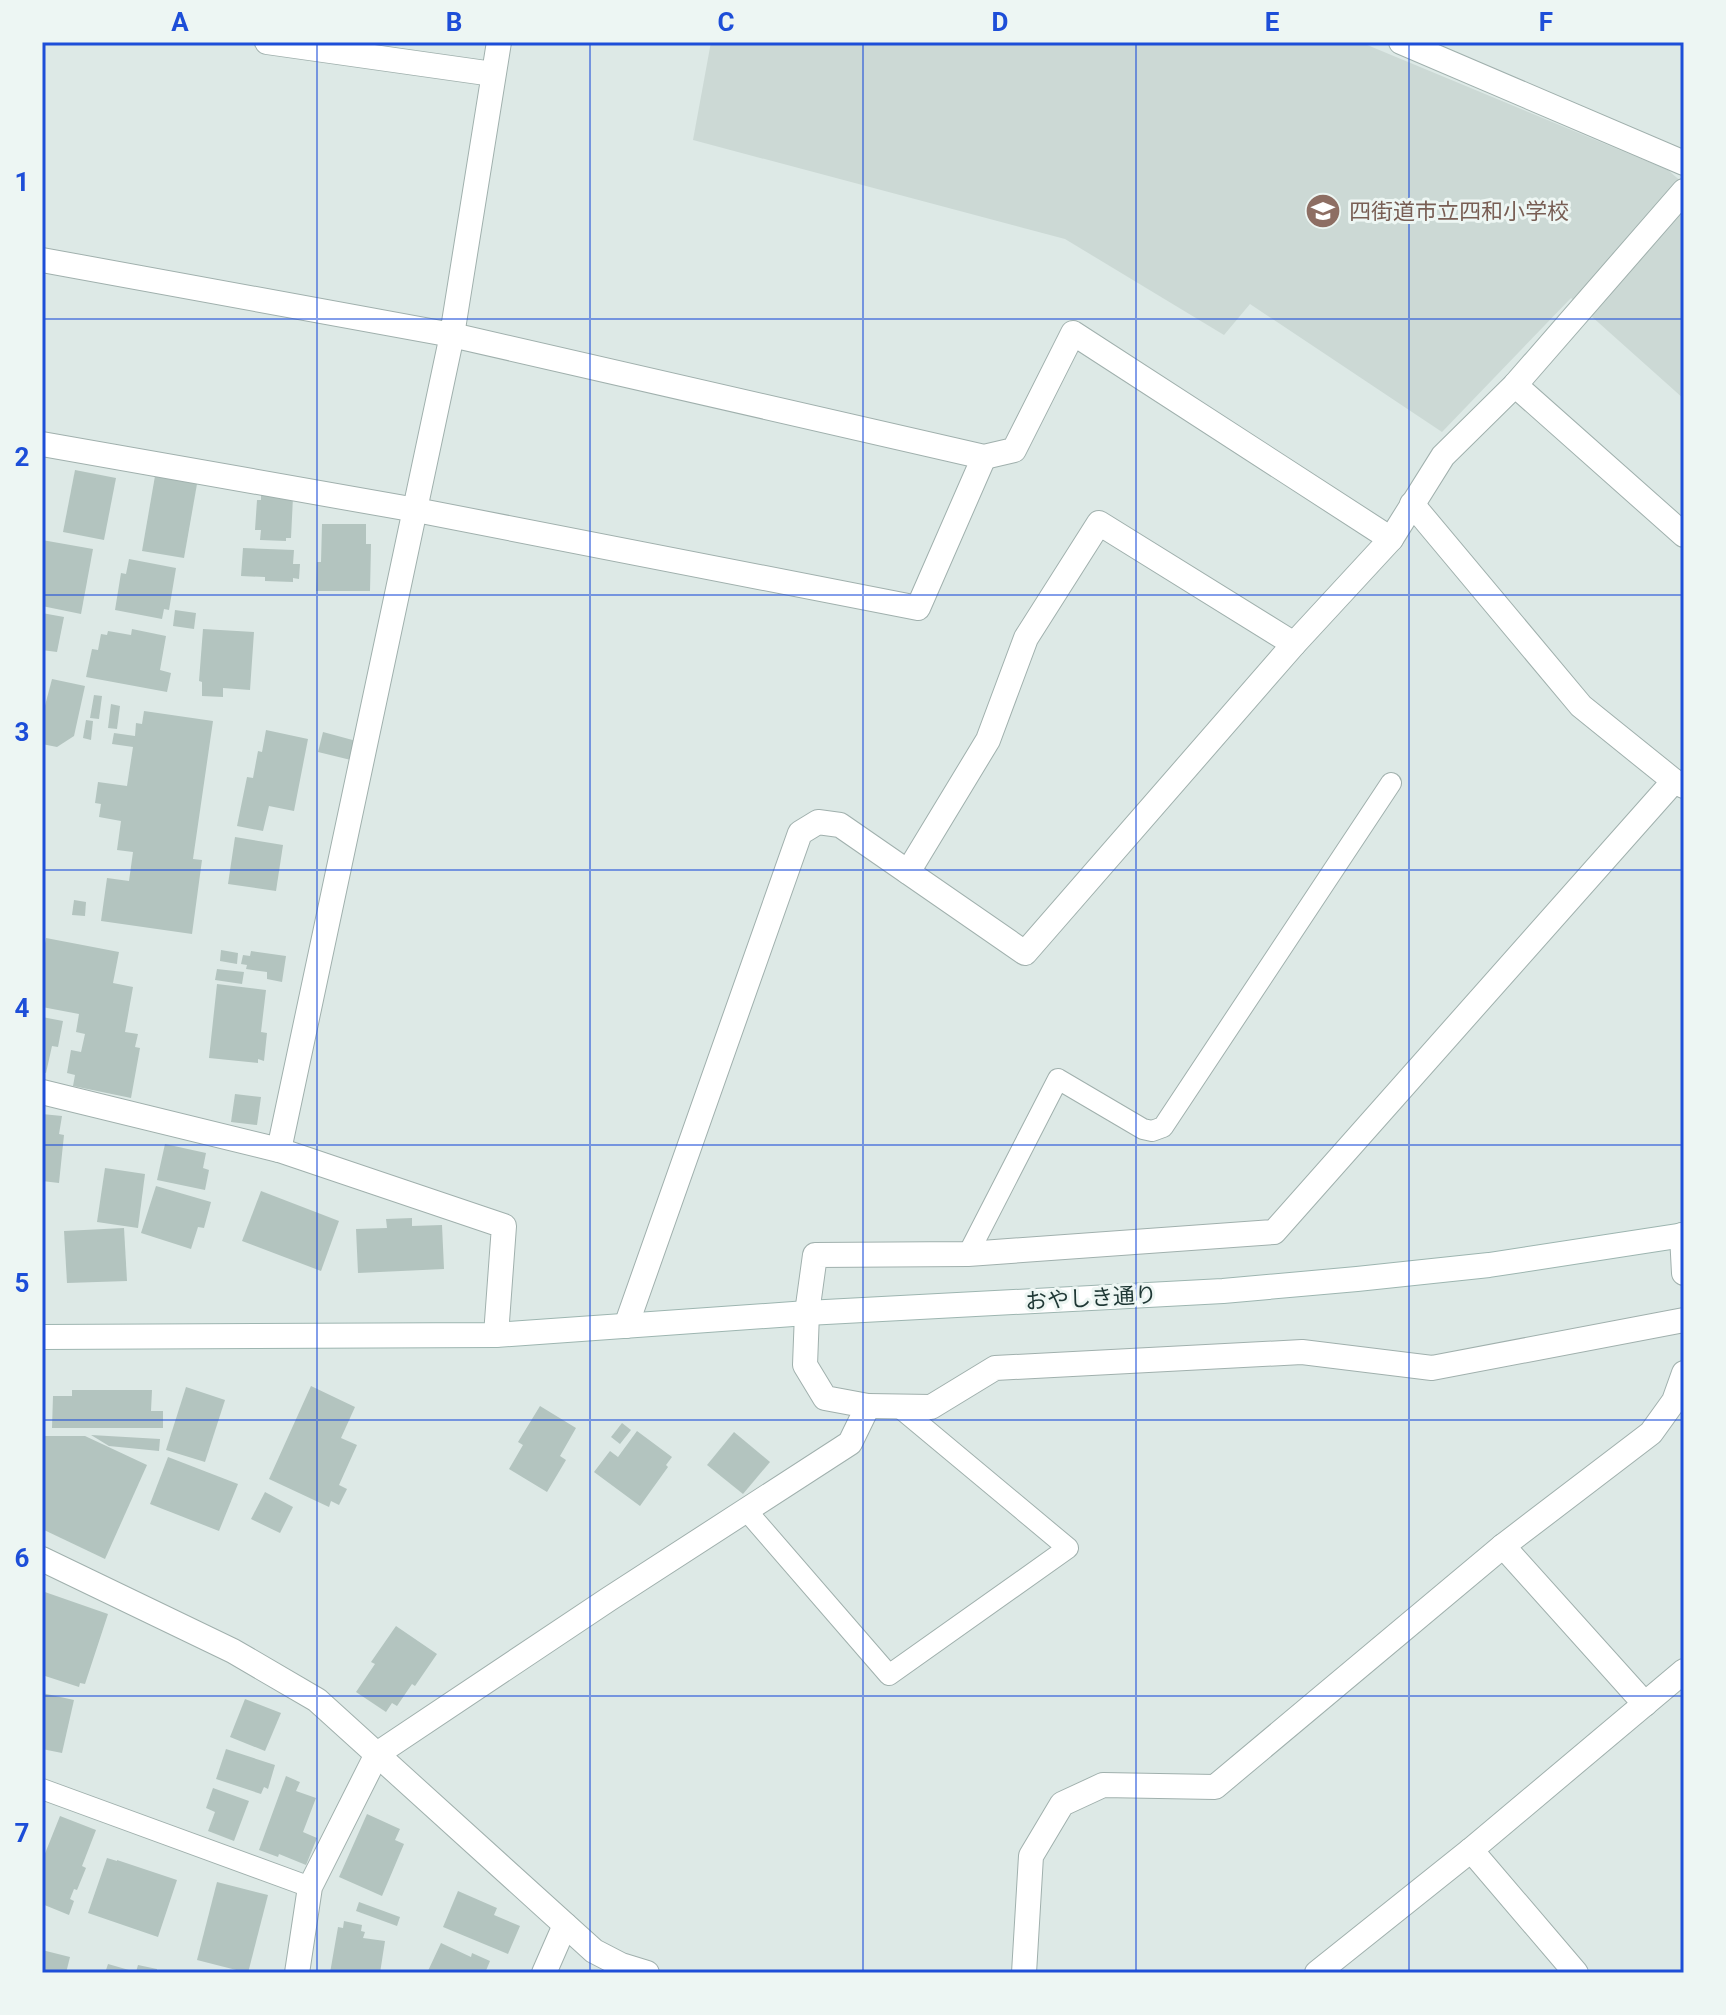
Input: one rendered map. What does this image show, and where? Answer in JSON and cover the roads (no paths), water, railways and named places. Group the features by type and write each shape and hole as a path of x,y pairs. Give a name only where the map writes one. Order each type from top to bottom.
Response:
{"street":[{"path":"267,42 303,44 493,74"},
{"path":"279,1150 452,335 499,42"},
{"path":"1406,43 1684,163"},
{"path":"626,1326 800,833 818,822 840,825 1025,953 1294,644 1391,539 1443,456 1515,385 1684,191"},
{"path":"42,260 452,335 984,457 1014,450 1073,333 1391,539"},
{"path":"1515,385 1684,535"},
{"path":"42,444 416,510 918,608 984,457"},
{"path":"1412,504 1581,706 1679,784 1274,1232 968,1254 815,1255 807,1313 805,1365 825,1398 868,1406 931,1407 995,1368 1302,1352 1432,1368 1684,1320"},
{"path":"908,872 988,740 1026,638 1099,523 1294,644"},
{"path":"42,1092 279,1150 504,1226 496,1335"},
{"path":"1683,1235 1684,1273"},
{"name":"おやしき通り","path":"42,1337 496,1335 807,1313 1223,1291 1489,1265 1683,1235"},
{"path":"1024,1973 1031,1856 1062,1804 1103,1785 1215,1787 1503,1546 1651,1433 1674,1401 1684,1373"},
{"path":"297,1973 310,1887 377,1754 850,1443 868,1406"},
{"path":"1503,1546 1645,1704"},
{"path":"42,1559 233,1651 317,1700 594,1951 621,1965 647,1973"},
{"path":"1317,1973 1471,1850 1684,1671"},
{"path":"1471,1850 1576,1973"},
{"path":"544,1973 565,1925"}],"lane":[{"path":"968,1254 1058,1079 1143,1129 1152,1131 1163,1127 1391,783"},
{"path":"746,1510 889,1675 1068,1548 899,1407"},
{"path":"42,1789 310,1887"}],"place":[{"name":"四街道市立四和小学校","path":"1323,211"}]}
